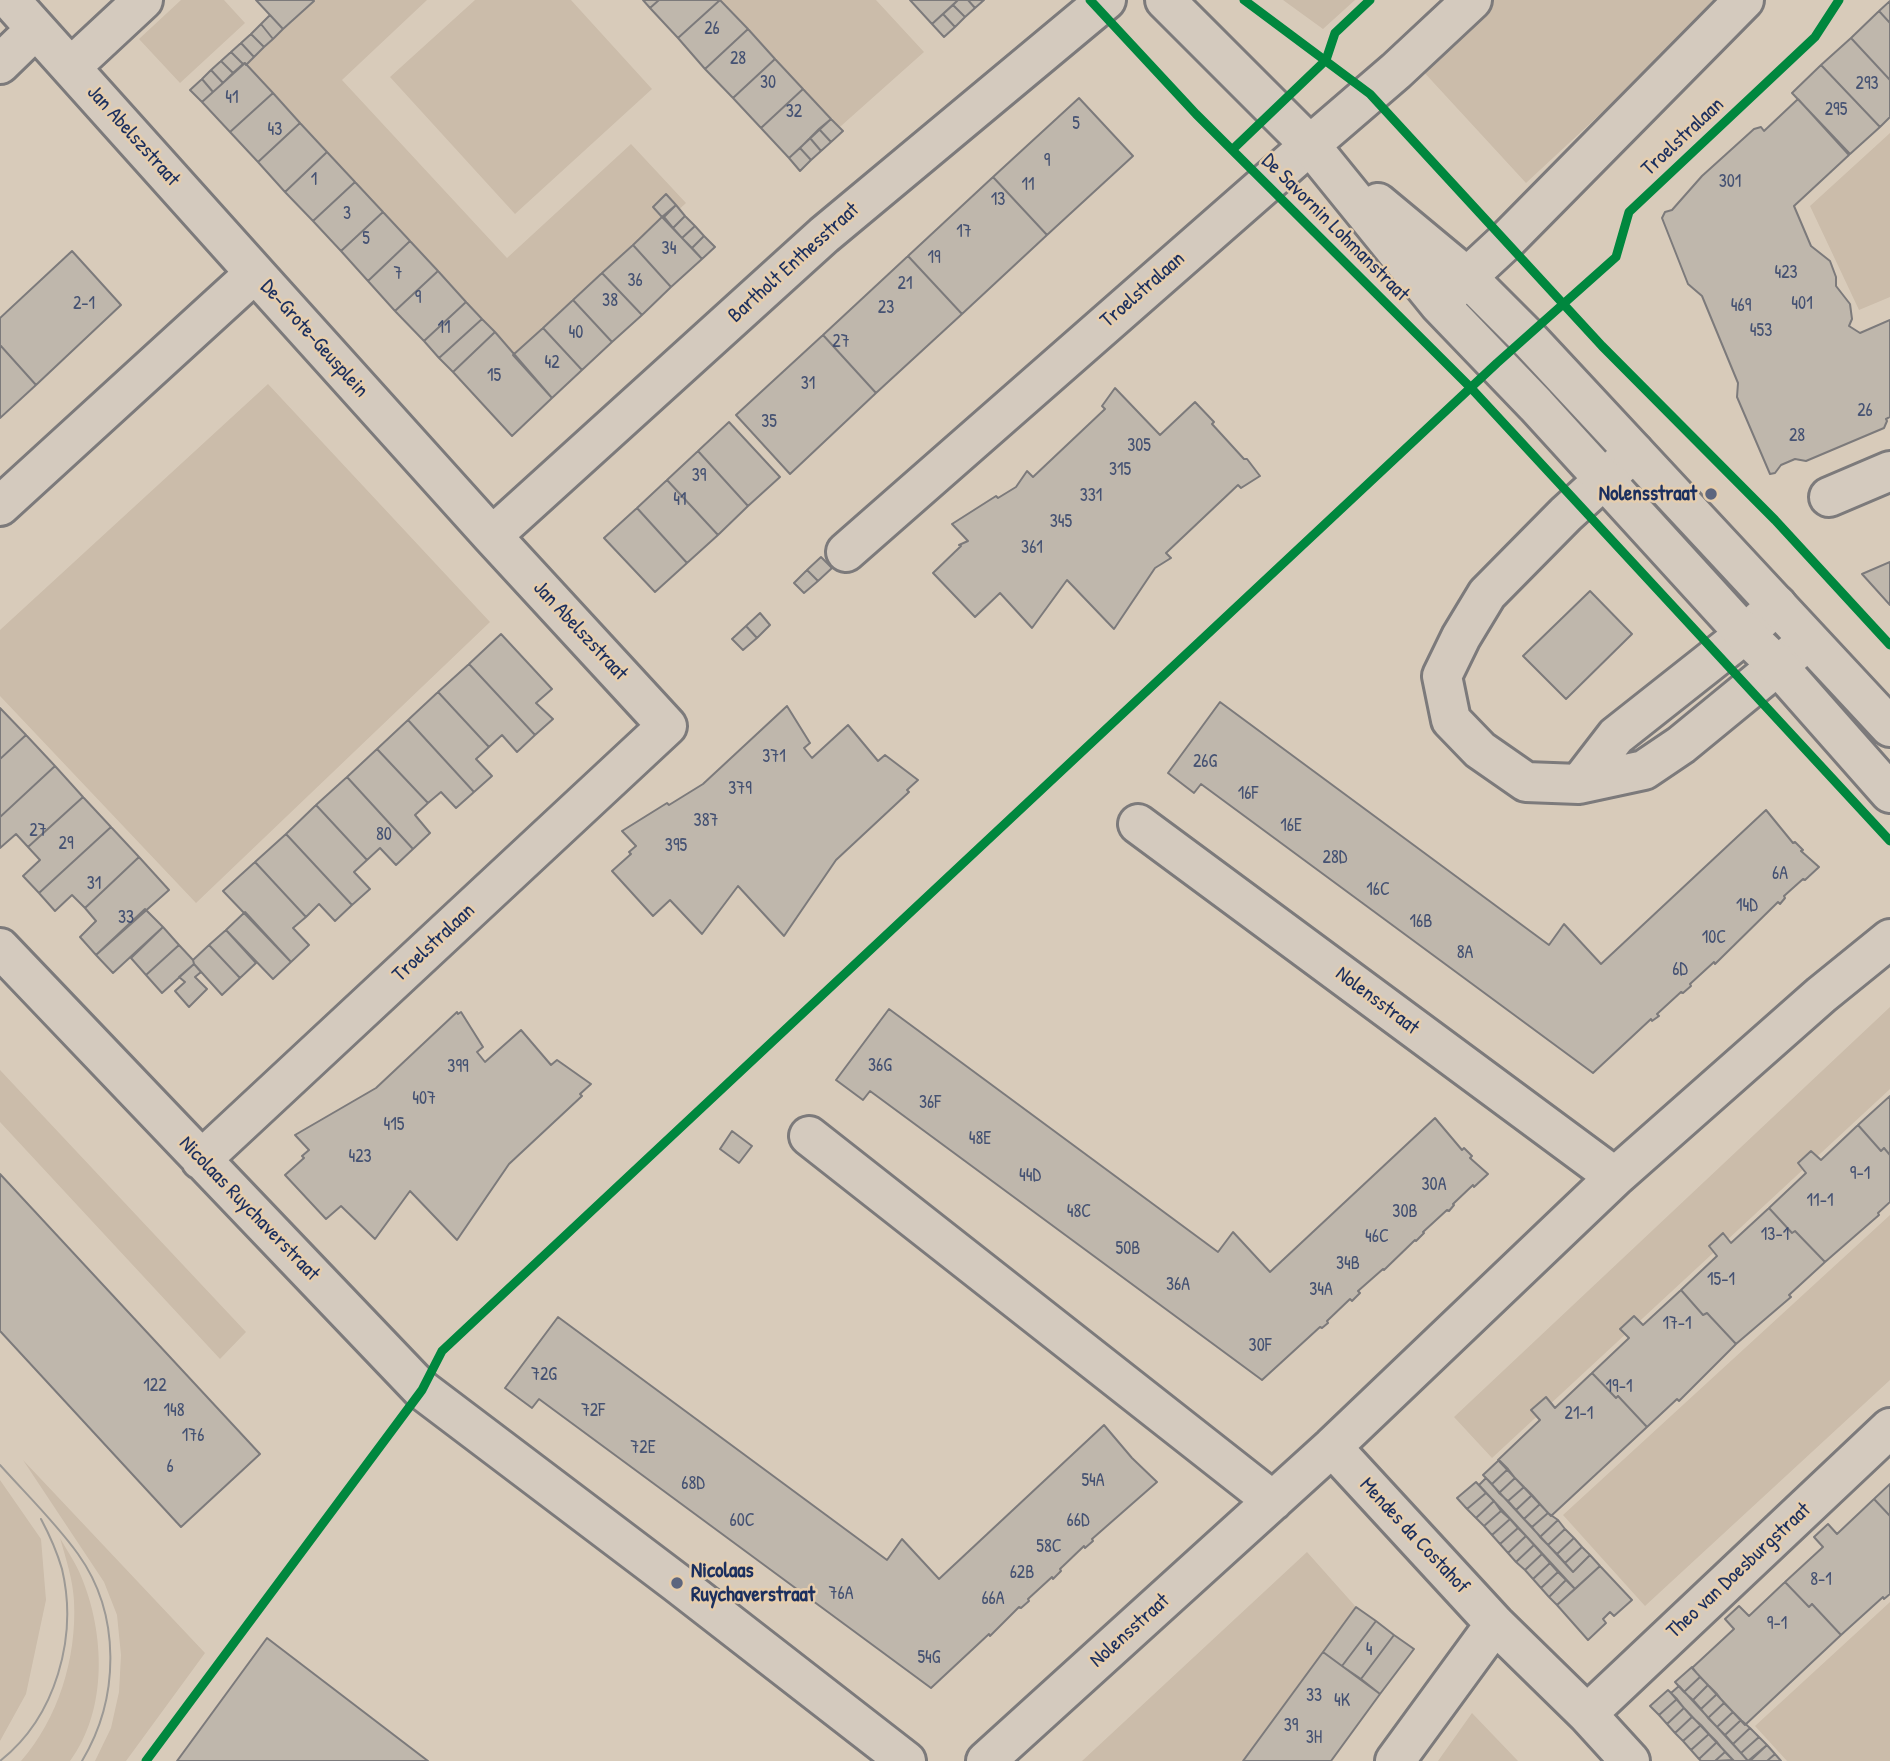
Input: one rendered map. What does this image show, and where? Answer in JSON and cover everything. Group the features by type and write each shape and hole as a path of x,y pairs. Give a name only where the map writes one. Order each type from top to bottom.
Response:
{"street":[{"name":"Jan Abelszstraat","path":"10,0 255,273"},
{"path":"71,67 144,0"},
{"name":"Bartholt Enthesstraat","path":"492,536 824,235 1106,0"},
{"name":"De Savornin Lohmanstraat","path":"1165,0 1310,145 1467,277 1526,336 1890,727"},
{"name":"Troelstralaan","path":"846,552 1396,71 1472,0"},
{"path":"1439,304 1505,243 1744,0"},
{"path":"0,64 36,29"},
{"name":"De Savornin Lohmanstraat","path":"1310,145 1439,304 1603,478 1745,635 1777,665 1890,793"},
{"name":"De-Grote-Geusplein","path":"0,506 255,273 492,536"},
{"path":"1634,452 1603,478 1487,594 1461,637 1442,676 1451,720 1480,750 1526,782 1579,784 1644,770 1681,745 1809,640"},
{"path":"1829,497 1890,471"},
{"name":"Jan Abelszstraat","path":"492,536 667,726"},
{"path":"1579,784 1616,736 1745,635 1777,605"},
{"name":"Troelstralaan","path":"201,1160 667,726"},
{"name":"Nolensstraat","path":"1138,824 1615,1177"},
{"name":"Nolensstraat","path":"986,1761 1332,1447 1615,1177 1821,995 1890,939"},
{"name":"Nicolaas Ruychaverstraat","path":"0,948 422,1390 906,1761"},
{"path":"809,1136 1273,1501"},
{"name":"Theo van Doesburgstraat","path":"1587,1714 1890,1428"},
{"name":"Mendes da Costahof","path":"1332,1447 1495,1624 1587,1714 1630,1761"},
{"path":"1395,1761 1495,1624"}],"shaded area":[{"path":"181,0 224,0 245,23 180,83 139,39"},
{"path":"298,0 427,0 342,80 507,258 631,144 686,203 507,368 230,62"},
{"path":"475,0 571,0 652,89 515,214 390,77"},
{"path":"708,0 876,0 924,52 832,134"},
{"path":"1283,0 1355,0 1323,29"},
{"path":"1493,0 1723,0 1526,183 1421,69"},
{"path":"1890,133 1890,297 1859,310 1810,206"},
{"path":"268,384 490,622 196,903 0,696 0,630"},
{"path":"1890,1007 1890,1089 1492,1458 1454,1417"},
{"path":"0,1070 246,1332 220,1359 0,1122"},
{"path":"1890,1215 1890,1380 1645,1606 1563,1515"},
{"path":"23,1460 205,1653 126,1761 95,1761 111,1728 119,1692 121,1655 117,1615 104,1582"},
{"path":"0,1480 41,1539 46,1600 26,1694 0,1741"},
{"path":"60,1538 81,1576 95,1622 99,1671 97,1695 82,1741 70,1761 21,1761 55,1707 72,1644 73,1593"},
{"path":"1307,1552 1356,1607 1243,1761 1082,1761"},
{"path":"1890,1602 1890,1761 1787,1761 1755,1726"},
{"path":"1472,1713 1518,1761 1438,1761"}],"building":[{"path":"256,0 313,0 314,1 283,29"},
{"path":"643,0 659,0 650,8"},
{"path":"659,0 720,0 678,38 650,8"},
{"path":"720,0 748,29 705,69 678,38"},
{"path":"910,0 958,0 932,24"},
{"path":"958,0 968,0 975,8 965,17 953,5"},
{"path":"968,0 984,0 975,8"},
{"path":"1890,1 1890,23 1879,11"},
{"path":"953,5 965,17 955,27 943,14"},
{"path":"1879,11 1890,23 1890,80 1851,38"},
{"path":"943,14 955,27 944,37 932,24"},
{"path":"270,15 283,29 273,39 261,24"},
{"path":"261,24 273,39 264,47 251,34"},
{"path":"748,29 775,59 733,98 705,69"},
{"path":"251,34 264,47 254,57 241,43"},
{"path":"1851,38 1890,80 1890,117 1880,127 1821,65"},
{"path":"241,43 254,57 246,65 231,52"},
{"path":"231,52 243,64 233,73 221,61"},
{"path":"775,59 803,89 761,128 733,98"},
{"path":"221,61 233,73 223,83 211,70"},
{"path":"245,63 273,93 230,132 202,102"},
{"path":"1821,65 1880,127 1850,154 1792,93"},
{"path":"211,70 223,83 213,92 202,79"},
{"path":"202,79 213,92 202,102 190,90"},
{"path":"803,89 831,119 789,158 761,128"},
{"path":"273,93 300,123 258,162 230,132"},
{"path":"1079,98 1133,156 1047,235 993,177"},
{"path":"1798,99 1849,155 1794,206 1811,246 1830,261 1836,277 1836,286 1850,304 1852,319 1849,326 1860,333 1890,320 1890,417 1886,419 1884,428 1806,461 1795,459 1770,474 1737,397 1738,383 1702,296 1688,284 1662,218 1702,176 1754,129 1761,127 1764,131"},
{"path":"831,119 843,131 831,142 819,129"},
{"path":"300,123 327,152 285,192 258,162"},
{"path":"819,129 831,142 821,151 810,138"},
{"path":"810,138 821,151 811,160 800,148"},
{"path":"800,148 811,160 800,171 789,158"},
{"path":"327,152 355,182 313,221 285,192"},
{"path":"993,177 1047,235 962,314 908,256"},
{"path":"355,182 383,212 341,251 313,221"},
{"path":"666,194 676,205 662,217 653,207"},
{"path":"676,205 685,216 673,228 664,217"},
{"path":"383,212 410,241 368,281 341,251"},
{"path":"685,216 695,226 682,238 673,228"},
{"path":"662,217 702,259 671,287 633,245"},
{"path":"695,226 704,236 692,248 682,238"},
{"path":"704,236 715,247 702,259 692,248"},
{"path":"410,241 438,271 395,311 368,281"},
{"path":"633,245 671,287 642,315 602,273"},
{"path":"72,251 121,305 36,385 0,345 0,318"},
{"path":"908,256 962,314 876,393 823,335"},
{"path":"438,271 466,302 424,341 395,311"},
{"path":"602,273 642,315 612,342 573,300"},
{"path":"573,300 612,342 582,370 543,328"},
{"path":"466,302 482,319 439,358 424,341"},
{"path":"482,319 495,332 453,372 439,358"},
{"path":"543,328 582,370 552,398 513,355"},
{"path":"495,332 552,398 512,436 453,372"},
{"path":"823,335 876,393 790,474 736,415"},
{"path":"0,345 36,385 0,418"},
{"path":"1115,388 1160,435 1195,402 1260,476 1241,488 1238,485 1166,553 1171,558 1155,568 1114,629 1067,580 1032,628 1000,593 975,617 933,573 961,546 959,545 968,541 952,524 996,496 998,498 1016,487 1027,471 1033,477 1105,409 1102,406"},
{"path":"729,422 780,477 748,506 698,451"},
{"path":"698,451 748,506 718,535 667,480"},
{"path":"667,480 718,535 687,563 637,508"},
{"path":"637,508 687,563 655,592 604,538"},
{"path":"821,557 832,568 818,581 807,570"},
{"path":"1890,562 1890,605 1862,574"},
{"path":"807,570 818,581 804,593 794,583"},
{"path":"1590,591 1632,634 1566,699 1523,656"},
{"path":"760,613 770,625 757,638 746,626"},
{"path":"746,626 757,638 743,650 732,639"},
{"path":"501,634 552,689 536,703 553,719 535,735 469,664"},
{"path":"469,664 535,735 517,752 502,735 489,747 438,692"},
{"path":"438,692 489,747 476,759 492,776 474,792 408,720"},
{"path":"1220,702 1549,945 1564,924 1601,964 1766,810 1793,843 1819,867 1784,896 1780,904 1778,902 1715,964 1714,962 1690,984 1691,986 1657,1014 1659,1016 1652,1021 1651,1019 1593,1073 1201,784 1194,793 1168,773"},
{"path":"787,706 810,743 804,748 812,758 848,725 878,761 885,755 918,780 907,790 909,792 836,860 784,936 738,886 702,934 670,900 653,916 612,871 636,846 622,831 703,784"},
{"path":"0,708 26,735 0,759"},
{"path":"408,720 474,792 456,808 441,792 428,803 377,749"},
{"path":"26,735 55,766 0,817 0,759"},
{"path":"377,749 428,803 415,815 430,833 413,849 347,777"},
{"path":"55,766 83,797 28,847 16,834 0,848 0,817"},
{"path":"347,777 413,849 396,865 380,848 367,860 316,805"},
{"path":"83,797 111,827 39,893 23,876 40,860 28,847"},
{"path":"316,805 367,860 354,872 370,889 352,905 286,834"},
{"path":"111,827 139,857 85,908 72,895 55,911 39,893"},
{"path":"286,834 352,905 335,921 319,904 306,917 255,862"},
{"path":"139,857 169,890 96,955 80,937 96,921 85,908"},
{"path":"255,862 306,917 293,928 309,945 291,962 223,891"},
{"path":"145,909 163,927 113,973 96,955"},
{"path":"245,912 291,962 273,979 226,930"},
{"path":"163,927 179,945 146,975 131,958"},
{"path":"226,930 256,963 240,978 209,945"},
{"path":"179,945 194,964 162,993 146,975"},
{"path":"209,945 240,978 222,995 194,964 193,960"},
{"path":"194,964 201,972 195,977 207,989 189,1007 175,991 185,982 179,977"},
{"path":"889,1009 1218,1252 1233,1232 1270,1272 1435,1118 1462,1150 1464,1148 1472,1156 1470,1158 1488,1174 1358,1291 1360,1293 1352,1301 1350,1299 1328,1323 1320,1327 1262,1380 870,1091 863,1100 836,1080"},
{"path":"457,1012 461,1012 483,1047 477,1052 485,1062 521,1030 551,1065 557,1060 591,1084 580,1094 582,1096 509,1164 457,1240 410,1191 375,1239 341,1206 326,1219 285,1175 309,1150 295,1135 376,1088"},
{"path":"1890,1096 1890,1155 1884,1148 1881,1151 1858,1125"},
{"path":"1858,1125 1881,1151 1884,1148 1890,1155 1890,1202 1825,1262 1769,1208 1806,1173 1798,1163 1811,1151 1821,1160"},
{"path":"732,1131 752,1146 739,1163 720,1149"},
{"path":"0,1174 260,1454 181,1527 0,1331"},
{"path":"1769,1208 1825,1262 1789,1295 1791,1297 1736,1344 1707,1313 1703,1315 1681,1290 1717,1256 1709,1246 1723,1233 1731,1243"},
{"path":"1681,1290 1703,1315 1707,1313 1736,1344 1679,1401 1677,1399 1647,1427 1592,1373 1629,1338 1620,1329 1634,1316 1643,1325"},
{"path":"558,1317 887,1560 902,1539 939,1579 1104,1425 1157,1482 931,1688 539,1399 532,1408 505,1388"},
{"path":"1592,1373 1647,1427 1551,1516 1498,1460 1540,1420 1531,1410 1546,1397 1555,1408"},
{"path":"1499,1460 1508,1469 1492,1484 1483,1475"},
{"path":"1508,1469 1515,1478 1499,1493 1492,1484"},
{"path":"1486,1478 1573,1572 1590,1555 1600,1566 1575,1589 1479,1485"},
{"path":"1515,1478 1524,1487 1508,1501 1499,1493"},
{"path":"1476,1482 1486,1493 1467,1509 1457,1498"},
{"path":"1890,1484 1890,1516 1874,1499"},
{"path":"1524,1487 1532,1495 1516,1510 1508,1501"},
{"path":"1486,1493 1494,1501 1476,1518 1467,1509"},
{"path":"1532,1495 1540,1504 1524,1519 1516,1510"},
{"path":"1874,1499 1890,1516 1890,1594 1884,1599 1883,1597 1841,1635 1812,1604 1809,1607 1785,1582 1823,1547 1814,1537 1828,1524 1837,1534"},
{"path":"1494,1501 1501,1511 1484,1526 1476,1518"},
{"path":"1540,1504 1548,1513 1532,1527 1524,1519"},
{"path":"1501,1511 1510,1519 1492,1535 1484,1526"},
{"path":"1548,1513 1558,1520 1540,1537 1532,1527"},
{"path":"1510,1519 1518,1528 1500,1544 1492,1535"},
{"path":"1558,1520 1565,1529 1548,1545 1540,1537"},
{"path":"1518,1528 1526,1536 1508,1553 1500,1544"},
{"path":"1565,1529 1574,1538 1557,1554 1548,1545"},
{"path":"1526,1536 1534,1545 1516,1562 1508,1553"},
{"path":"1574,1538 1582,1547 1565,1563 1557,1554"},
{"path":"1534,1545 1542,1554 1525,1570 1516,1562"},
{"path":"1582,1547 1590,1555 1573,1572 1565,1563"},
{"path":"1542,1554 1550,1563 1533,1579 1525,1570"},
{"path":"1550,1563 1558,1572 1541,1588 1533,1579"},
{"path":"1600,1566 1632,1600 1614,1616 1610,1612 1603,1619 1606,1623 1588,1640 1557,1605"},
{"path":"1558,1572 1566,1580 1549,1597 1541,1588"},
{"path":"1566,1580 1575,1589 1557,1605 1549,1597"},
{"path":"1785,1582 1809,1607 1812,1604 1841,1635 1745,1725 1692,1668 1734,1629 1725,1619 1739,1606 1749,1616"},
{"path":"1356,1607 1376,1621 1342,1666 1323,1652"},
{"path":"1376,1621 1394,1635 1361,1679 1342,1666"},
{"path":"1394,1635 1414,1649 1380,1694 1361,1679"},
{"path":"267,1638 428,1761 177,1761"},
{"path":"1323,1652 1380,1694 1331,1761 1243,1761"},
{"path":"1692,1667 1700,1677 1684,1692 1675,1682"},
{"path":"1700,1677 1708,1685 1693,1700 1684,1692"},
{"path":"1708,1685 1717,1694 1701,1709 1693,1700"},
{"path":"1679,1686 1748,1761 1734,1761 1684,1708 1671,1693"},
{"path":"1668,1690 1677,1699 1659,1715 1650,1706"},
{"path":"1717,1694 1724,1703 1708,1718 1701,1709"},
{"path":"1677,1699 1684,1708 1667,1724 1659,1715"},
{"path":"1724,1703 1733,1712 1717,1727 1708,1718"},
{"path":"1684,1708 1692,1717 1675,1733 1667,1724"},
{"path":"1733,1712 1741,1720 1725,1735 1717,1727"},
{"path":"1692,1717 1701,1725 1683,1741 1675,1733"},
{"path":"1741,1720 1750,1728 1733,1744 1725,1735"},
{"path":"1701,1725 1709,1734 1691,1750 1683,1741"},
{"path":"1750,1728 1759,1737 1741,1753 1733,1744"},
{"path":"1709,1734 1717,1742 1699,1759 1691,1750"},
{"path":"1759,1737 1767,1745 1748,1761 1741,1753"},
{"path":"1717,1742 1725,1752 1715,1761 1701,1761 1699,1759"},
{"path":"1767,1745 1775,1754 1767,1761 1750,1761"},
{"path":"1725,1752 1733,1760 1715,1761"},
{"path":"1775,1754 1781,1761 1767,1761"}],"tram line":[{"path":"0,1465 78,1554 102,1603 108,1629 109,1684 95,1736 82,1761"},
{"path":"0,1761 36,1722 58,1674 64,1648 67,1622 62,1569 41,1519"}],"cycle path":[{"path":"1090,0 1196,114 1471,388 1890,841"},
{"path":"1244,0 1370,94 1602,346 1775,520 1890,645"},
{"path":"1232,150 1326,60 1335,33 1370,0"},
{"path":"146,1761 422,1390 442,1351 1497,363 1616,257 1629,212 1815,37 1839,0"}],"place":[{"name":"Nolensstraat","path":"1711,494"},
{"name":"Nicolaas Ruychaverstraat","path":"677,1583"}]}
